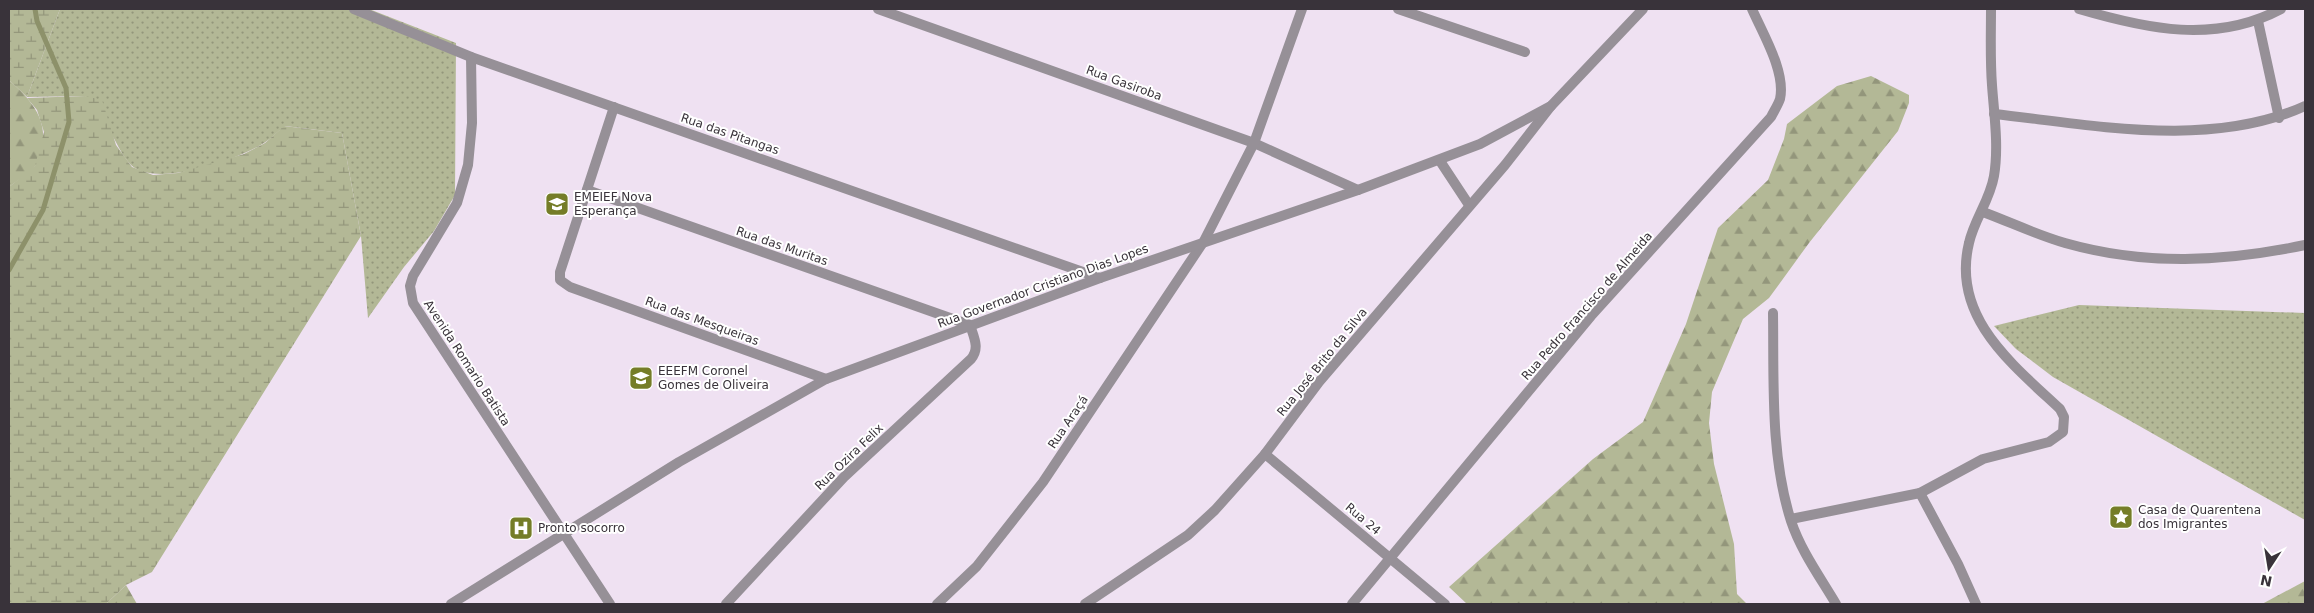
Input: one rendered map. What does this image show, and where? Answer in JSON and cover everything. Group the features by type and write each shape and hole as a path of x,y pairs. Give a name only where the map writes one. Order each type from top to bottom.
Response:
{"street":[{"name":"Rua das Pitangas","path":"354,9 472,57 1100,278"},
{"name":"Rua Gasiroba","path":"878,9 1254,143 1358,190"},
{"name":"Rua Araçá","path":"937,604 977,566 1043,482 1204,241 1254,143 1302,9"},
{"path":"1398,9 1525,52"},
{"name":"Rua Governador Cristiano Dias Lopes","path":"451,604 679,462 826,378 1204,241 1440,161 1480,144 1551,106 1643,9"},
{"name":"Rua Pedro Francisco de Almeida","path":"1352,604 1591,316 1771,117 1779,102 1782,89 1780,74 1752,9"},
{"path":"1791,519 1920,494 1983,459 2049,442 2058,438 2063,432 2065,425 2060,409 1996,347 1979,322 1970,301 1965,277 1969,240 1983,212 1994,177 1997,151 1991,9"},
{"path":"2080,9 2169,30 2209,30 2258,21 2281,9"},
{"path":"2258,21 2279,118"},
{"name":"Avenida Romario Batista","path":"472,57 472,123 468,165 457,203 413,276 410,294 413,303 610,604"},
{"name":"Rua José Brito da Silva","path":"1085,604 1188,535 1215,510 1265,454 1319,382 1551,106"},
{"path":"1994,114 2191,132 2236,128 2279,118 2305,106"},
{"path":"587,190 614,107"},
{"path":"1440,161 1469,205"},
{"name":"Rua das Mesqueiras","path":"587,190 560,272 560,280 570,288 826,378"},
{"name":"Rua das Muritas","path":"587,190 970,325"},
{"path":"1983,212 2064,243 2126,256 2195,260 2253,256 2305,245"},
{"path":"1773,313 1781,475 1791,519 1807,556 1836,604"},
{"name":"Rua Ozira Felix","path":"726,604 844,477 971,359 977,348 970,325"},
{"name":"Rua 24","path":"1265,454 1445,604"},
{"path":"1920,494 1958,564 1976,604"}],"green space":[{"path":"9,9 60,9 27,97 9,80"},
{"path":"60,9 369,9 456,43 455,195 434,231 404,267 368,318 361,236 342,133 285,126 270,139 252,150 218,163 177,173 159,174 143,172 131,165 85,96 27,97"},
{"path":"1871,76 1909,95 1909,103 1898,131 1809,243 1769,298 1743,319 1712,392 1709,423 1714,464 1734,544 1737,594 1747,604 1467,604 1449,587 1593,459 1643,422 1686,324 1718,228 1768,180 1784,139 1787,124 1837,86"},
{"path":"9,80 34,107 39,117 43,139 41,151 34,168 9,187"},
{"path":"85,96 102,100 116,145 132,167 153,175 178,173 244,154 265,143 284,126 342,133 361,236 152,572 126,585 106,604 9,604 9,187 35,166 44,132 37,110 27,98"},
{"path":"2079,305 2305,313 2305,520 2053,377 2016,349 1994,326"},
{"path":"2305,581 2305,604 2262,604"},
{"path":"126,585 137,604 106,604"}],"waterway":[{"path":"9,270 43,210 69,122 66,88 37,21 35,9"}],"place":[{"name":"EMEIEF Nova Esperança","path":"557,204"},
{"name":"EEEFM Coronel Gomes de Oliveira","path":"641,378"},
{"name":"Casa de Quarentena dos Imigrantes","path":"2121,517"},
{"name":"Pronto socorro","path":"521,528"}]}
